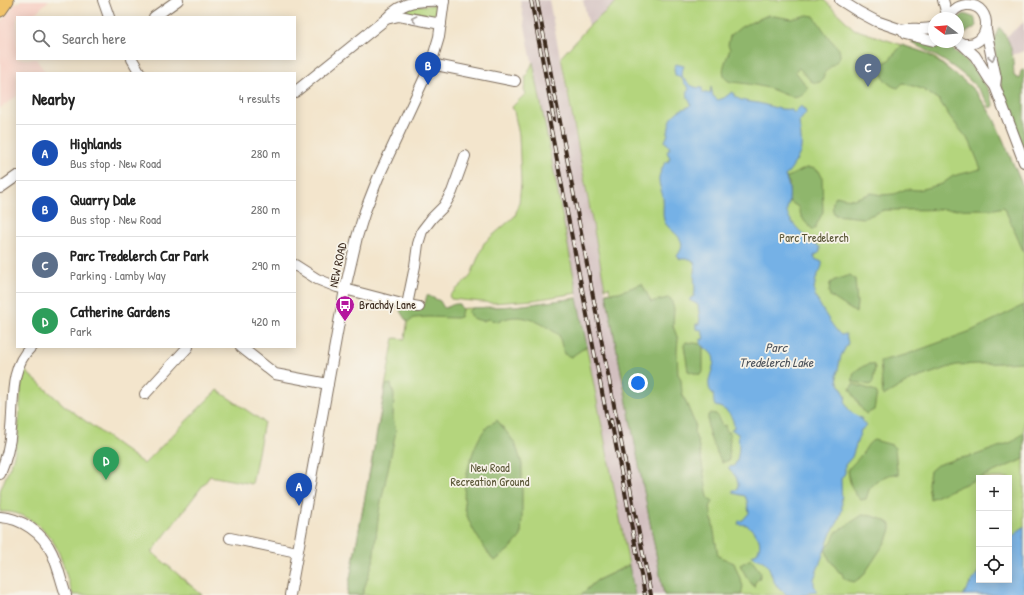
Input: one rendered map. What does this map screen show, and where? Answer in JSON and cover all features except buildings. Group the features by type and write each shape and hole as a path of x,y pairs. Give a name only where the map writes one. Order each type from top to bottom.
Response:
{"main road":[{"path":"0,10 8,0"}],"street":[{"path":"103,0 109,16"},
{"path":"155,16 178,0"},
{"path":"296,91 386,19 397,8 410,1 444,0"},
{"name":"NEW ROAD","path":"290,595 345,289 355,244 365,211 431,64 436,49 444,0"},
{"path":"840,0 876,21 902,30 905,34 928,40"},
{"path":"944,0 947,12"},
{"path":"953,12 955,9 964,6 967,3 981,10 985,16 986,30 996,78 995,86"},
{"path":"386,19 399,16 441,24"},
{"path":"902,30 928,28"},
{"path":"964,43 971,44 979,40 986,30"},
{"path":"964,46 975,56 995,86 1024,162"},
{"path":"133,60 139,72"},
{"path":"431,64 515,81"},
{"path":"407,305 418,244 422,231 444,206 452,192 465,156"},
{"path":"0,188 16,177"},
{"path":"296,266 317,279 337,288 419,307"},
{"path":"0,474 10,439 16,374 20,362 30,348"},
{"path":"145,394 187,348"},
{"path":"242,348 275,374 328,384"},
{"path":"0,517 15,519 22,522 40,536 52,551 66,595"},
{"path":"230,538 297,552"}],"shaded area":[{"path":"22,0 49,0 32,16 16,16 16,60 37,60 45,72 16,72 16,97 0,108 0,23 17,2 19,3"},
{"path":"520,0 549,0 664,595 635,595"},
{"path":"583,0 619,0 589,26"},
{"path":"1024,22 1024,51 1013,55 1007,36"}],"green space":[{"name":"Parc Tredelerch","path":"619,0 824,0 854,29 934,57 976,92 986,106 994,119 1024,189 1024,526 1012,537 1012,475 976,475 976,576 963,595 664,595 606,293 610,292 609,287 605,288 561,57 589,26"},
{"path":"433,5 437,8 433,18 405,13 404,11 407,6"},
{"path":"964,14 975,18 976,27 964,32"},
{"path":"768,15 792,19 807,15 814,16 829,38 839,49 839,59 825,72 823,79 820,82 816,83 811,81 799,68 795,71 808,88 799,96 789,96 768,88 731,82 724,76 724,67 730,49 728,45 730,36 741,27"},
{"path":"999,27 1010,44 1013,56 1014,76 1019,79 1021,71 1024,69 1024,151 1002,89 998,70 995,53 995,38"},
{"path":"916,41 928,44 928,48 945,48 955,51 967,61 985,84 992,99 993,106 990,108 977,87 957,70 911,42"},
{"path":"902,45 926,53 963,80 976,92 994,119 1024,189 1024,253 1004,207 995,209 884,210 864,218 835,215 832,206 836,196 854,199 872,193 881,195 894,194 906,189 918,190 942,184 953,176 981,169 970,142 950,117 939,100 922,89 903,83 898,88 894,87 883,77 881,65 889,60"},
{"path":"533,62 577,293 534,300 493,303 451,299 449,296 470,277 484,243 515,216 519,203 521,183 519,135 512,107 526,93 524,90 525,79"},
{"path":"806,168 812,168 819,171 822,177 823,212 814,230 804,220 798,207 789,201 789,183 786,178"},
{"path":"850,275 855,279 857,303 856,313 830,296 829,292 830,283"},
{"path":"642,284 651,302 668,298 671,299 674,308 673,326 678,339 678,374 681,379 682,393 695,424 694,432 698,442 708,497 713,502 710,507 718,556 734,563 743,586 741,595 664,595 606,293 619,292"},
{"path":"427,295 440,301 444,308 459,304 462,310 460,317 414,318 409,322 405,319 400,311 402,308 422,306 425,303"},
{"name":"New Road Recreation Ground","path":"577,298 629,565 596,581 581,595 347,595 394,338 405,339 409,311 516,306"},
{"path":"577,298 587,346 571,357 564,354 559,335 537,322 522,317 514,317 498,322 489,319 482,321 472,318 468,312 472,308 516,306"},
{"path":"1024,305 1024,362 956,365 911,380 883,396 880,361 905,355 971,331"},
{"path":"686,342 701,344 703,348 703,372 700,375 688,371 684,345"},
{"path":"869,364 873,364 875,367 873,382 870,385 853,382 853,375 856,370"},
{"path":"24,370 65,406 144,464 217,390 264,422 252,484 210,476 152,552 202,595 73,595 60,554 44,530 24,516 16,513 0,512 0,491 13,459 18,437 21,387"},
{"path":"391,384 394,395 393,418 396,431 379,512 373,562 362,595 347,595 386,385"},
{"path":"853,384 873,390 877,393 874,410 866,414 861,408 850,389"},
{"path":"711,413 716,414 722,426 725,425 727,432 730,432 729,460 722,463 712,442 708,429 708,415"},
{"path":"497,420 515,443 522,464 522,517 521,536 511,548 495,561 492,559 472,528 465,508 464,499 466,477 472,454 482,434 488,426"},
{"path":"1024,432 1024,459 986,475 976,475 976,479 930,499 928,483 930,471 937,465 976,455 1012,442"},
{"path":"874,440 892,445 895,448 899,475 895,474 882,478 871,487 866,499 861,500 855,494 849,479 848,470"},
{"path":"864,514 879,518 891,524 891,529 888,538 863,576 854,582 844,578 842,573 839,572 829,559 825,548 831,543 836,532"},
{"path":"751,559 761,573 759,579 755,582 754,587 740,565"},
{"path":"629,565 635,595 581,595 596,581"}],"water":[{"name":"Parc Tredelerch Lake","path":"676,64 684,66 681,74 687,82 692,86 702,88 703,93 710,93 711,87 713,96 718,100 724,98 732,92 734,93 734,96 741,100 779,109 791,109 794,113 801,106 803,109 804,108 806,113 799,122 801,151 795,163 785,176 789,191 787,210 790,220 811,241 820,247 820,252 814,256 815,259 822,262 816,279 814,292 815,296 838,332 841,335 846,334 848,343 841,356 837,375 838,382 846,396 845,400 847,407 861,418 866,426 861,430 852,457 845,465 845,473 841,479 842,510 838,522 831,533 814,579 814,585 817,591 810,592 808,595 787,595 777,586 767,565 764,562 754,558 752,555 757,553 760,545 756,534 747,525 738,524 739,521 743,520 749,513 745,496 733,493 733,490 737,490 738,482 734,474 729,470 729,467 734,466 738,455 738,434 731,429 734,428 734,424 729,413 715,406 713,394 709,389 709,382 714,361 711,353 701,344 701,339 704,339 702,330 696,329 696,324 699,324 700,319 698,305 689,300 694,296 695,291 695,264 691,259 680,259 677,256 682,244 677,235 666,224 663,217 663,198 659,177 665,162 668,162 670,158 667,152 670,148 665,141 671,119 679,111 691,104 688,96 689,88 681,77 675,75 674,68"},
{"path":"1024,526 1024,595 963,595 976,576 976,583 1012,583 1012,537"}],"railway":[{"path":"531,0 554,120"},
{"path":"537,0 651,595"},
{"path":"548,114 609,428"},
{"path":"611,420 645,595"}],"place":[{"name":"Quarry Dale","path":"428,85"},
{"name":"Parc Tredelerch Car Park","path":"868,87"},
{"name":"Brachdy Lane","path":"345,322"},
{"name":"Catherine Gardens","path":"106,480"},
{"name":"Highlands","path":"299,506"}]}
